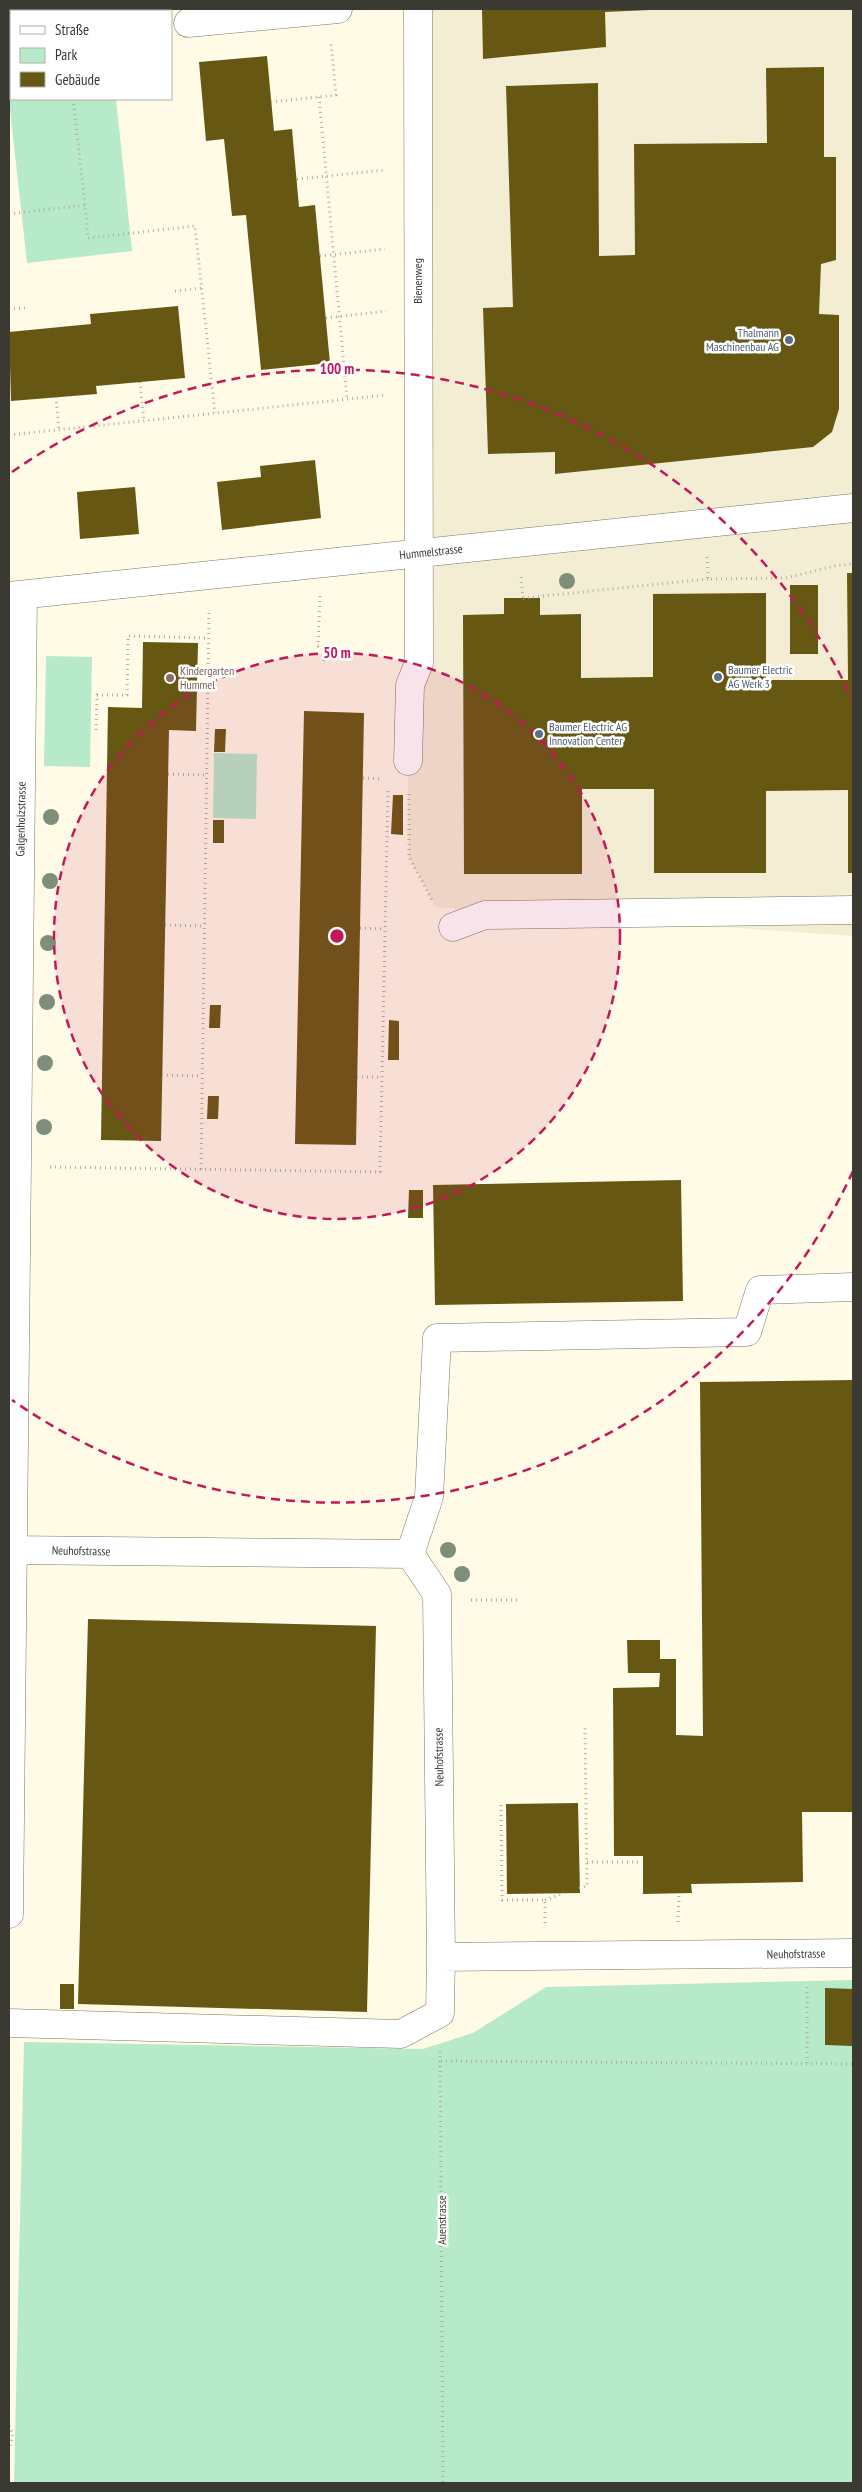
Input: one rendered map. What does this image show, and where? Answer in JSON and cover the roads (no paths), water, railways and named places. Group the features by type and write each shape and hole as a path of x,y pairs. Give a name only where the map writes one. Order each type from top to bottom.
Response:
{"street":[{"path":"188,23 333,9"},
{"name":"Bienenweg","path":"408,761 410,685 419,663 418,9"},
{"name":"Hummelstrasse","path":"16,596 853,508"},
{"name":"Galgenholzstrasse","path":"9,1914 16,1166 16,596"},
{"path":"445,917 853,910"},
{"path":"410,1554 429,1497 437,1338 747,1332 760,1290 853,1287"},
{"name":"Neuhofstrasse","path":"11,1550 410,1554 437,1594 441,1957 853,1953"},
{"path":"9,2023 400,2034 440,2013 441,1957"}],"place":[{"name":"Thalmann Maschinenbau AG","path":"789,340"},
{"name":"Baumer Electric AG Werk 3","path":"718,677"},
{"name":"Kindergarten Hummel","path":"170,678"},
{"name":"Baumer Electric AG Innovation Center","path":"539,734"}]}
